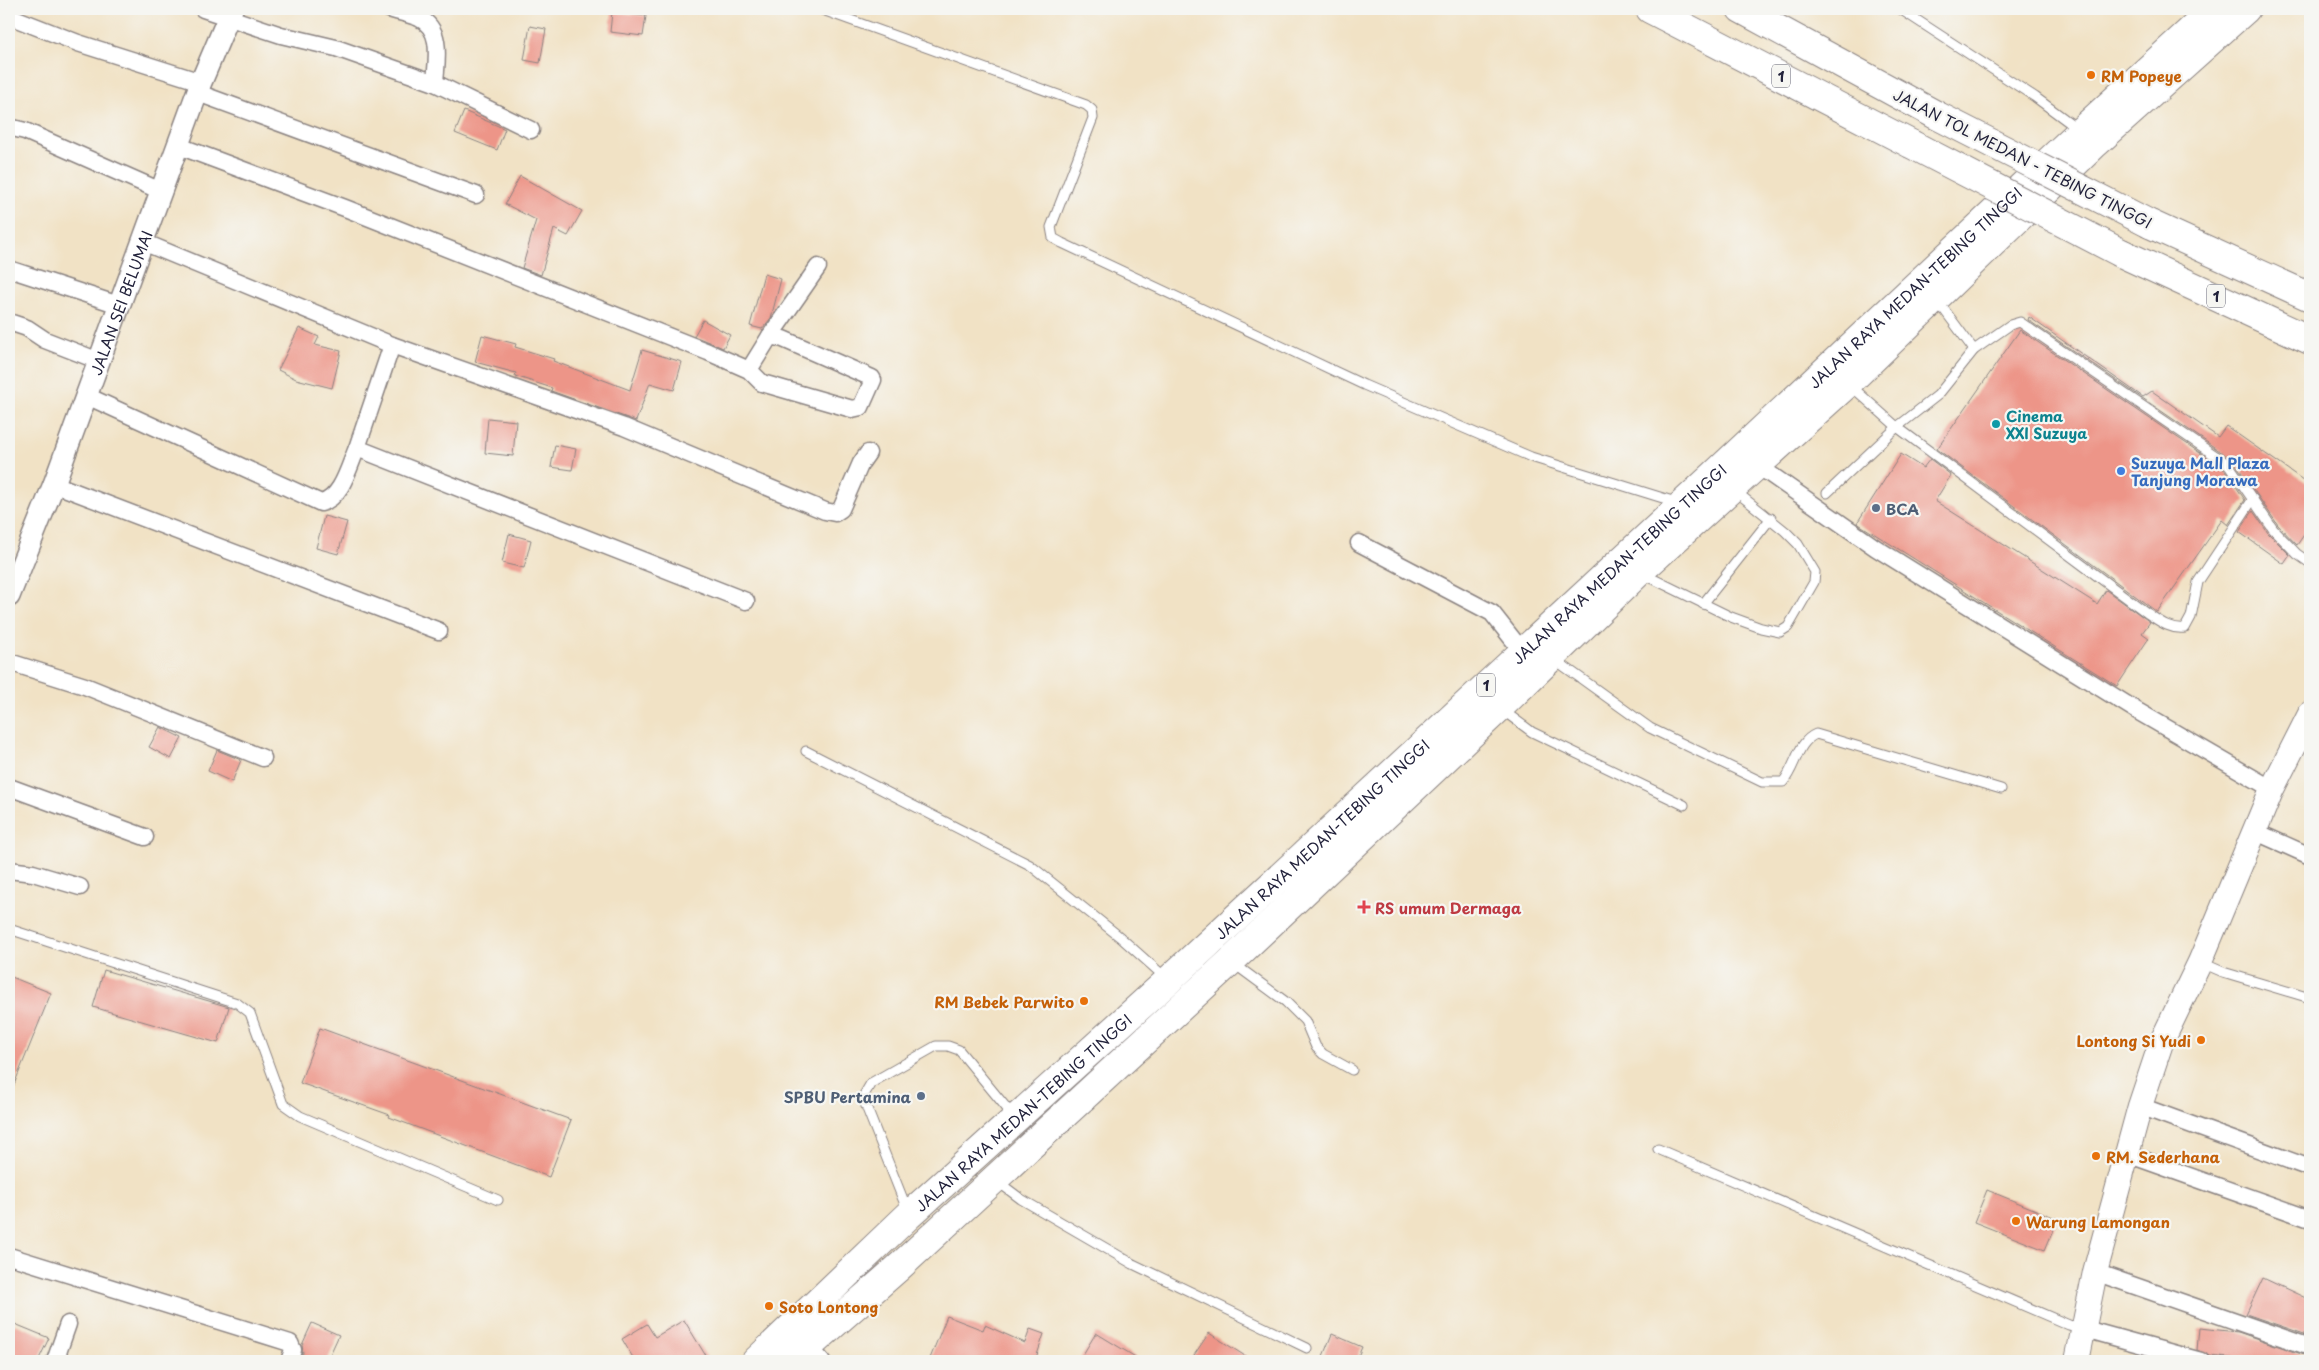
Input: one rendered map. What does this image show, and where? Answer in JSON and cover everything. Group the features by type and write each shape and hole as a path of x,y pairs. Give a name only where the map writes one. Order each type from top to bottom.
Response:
{"highway":[{"name":"1","path":"1650,9 2121,253 2310,340"},
{"name":"JALAN TOL MEDAN - TEBING TINGGI","path":"1741,9 1936,115 2150,224 2310,297"},
{"name":"JALAN RAYA MEDAN-TEBING TINGGI","path":"756,1361 909,1215 1169,980 1522,651 1631,566 1839,374 1928,289 2081,131 2214,9"},
{"name":"JALAN RAYA MEDAN-TEBING TINGGI","path":"1928,289 2246,9"},
{"name":"JALAN RAYA MEDAN-TEBING TINGGI","path":"808,1356 898,1268 1231,961 1552,657 1682,504 1757,464 1839,374"}],"main road":[{"path":"2077,1361 2095,1272 2140,1106 2161,1043 2200,962 2272,789 2310,714"}],"street":[{"path":"203,9 230,13 281,34 336,48 435,83 531,130"},
{"path":"389,9 420,18 434,34 437,40 435,83"},
{"name":"JALAN SEI BELUMAI","path":"9,596 54,484 163,192 200,87 230,13"},
{"path":"9,16 200,87 476,195"},
{"path":"9,127 25,131 163,192"},
{"path":"179,146 363,215 708,352 750,370 756,379 762,383 852,409 861,407 870,389 872,378 783,339 770,336"},
{"path":"143,242 392,346 624,427 825,511 835,513 841,509 861,463 868,453"},
{"path":"750,370 770,336 818,266"},
{"path":"9,268 120,305"},
{"path":"9,322 27,328 45,340 99,361"},
{"path":"87,396 321,503 330,501 338,492 357,448 392,346"},
{"path":"357,448 746,601"},
{"path":"1757,464 1876,548 2139,712 2272,789"},
{"path":"54,484 439,631"},
{"path":"1360,543 1492,613 1522,651"},
{"path":"9,662 85,686 263,758"},
{"path":"9,787 144,837"},
{"path":"2254,831 2310,856"},
{"path":"9,870 33,873 80,888"},
{"path":"2140,1106 2310,1168"},
{"path":"2127,1154 2310,1219"},
{"path":"9,1256 290,1343 293,1350 289,1361"},
{"path":"2095,1272 2310,1347"},
{"path":"55,1361 68,1324"},
{"path":"2085,1329 2201,1361"}],"lane":[{"path":"820,9 1086,105 1092,110 1093,118 1051,227 1054,238 1062,243 1364,385 1531,457 1682,504"},
{"path":"1900,9 2034,97 2081,131"},
{"path":"1928,289 1974,350"},
{"path":"1827,493 1897,427 1938,395 1974,350 2010,324 2023,322 2229,465 2273,529 2297,554 2310,563"},
{"path":"1839,374 1897,427 2141,609 2176,629 2185,628 2192,617 2198,582 2253,499"},
{"path":"1631,566 1731,617 1774,631 1784,630 1792,622 1814,582 1815,572 1798,544 1771,518 1723,481"},
{"path":"1703,604 1771,518"},
{"path":"1552,657 1575,676 1650,728 1762,782 1783,782 1788,776 1803,743 1809,737 1816,734 2001,789"},
{"path":"1500,707 1532,732 1684,805"},
{"path":"806,750 1030,865 1120,937 1169,980"},
{"path":"9,929 237,1003 250,1013 283,1104 300,1116 498,1200"},
{"path":"1231,961 1286,1002 1305,1021 1316,1047 1322,1054 1352,1070"},
{"path":"2200,962 2223,972 2310,998"},
{"path":"909,1215 864,1101 864,1095 871,1083 936,1046 954,1047 959,1050 1016,1119"},
{"path":"1658,1149 2070,1325 2085,1329"},
{"path":"994,1178 1021,1199 1133,1264 1307,1348"}],"building":[{"path":"612,12 646,16 643,36 610,32"},
{"path":"530,26 546,29 540,63 524,60"},
{"path":"464,111 505,129 497,150 455,133"},
{"path":"520,176 582,211 568,236 554,229 541,275 522,268 536,220 505,204"},
{"path":"764,274 781,279 771,318 762,329 750,326"},
{"path":"2029,317 2143,397 2152,391 2218,437 2226,426 2310,485 2310,526 2297,545 2278,525 2233,460 2028,320"},
{"path":"703,320 730,335 723,348 694,336"},
{"path":"299,328 319,337 315,345 341,351 332,388 296,379 278,370"},
{"name":"Suzuya Mall Plaza Tanjung Morawa","path":"2020,330 2225,470 2245,500 2228,525 2222,520 2157,612 1937,449"},
{"path":"482,335 516,344 515,347 554,359 553,361 630,390 642,350 682,362 674,390 650,383 636,421 551,391 552,388 515,376 516,373 475,362"},
{"path":"488,418 516,421 513,456 485,453"},
{"path":"555,445 576,449 572,470 551,467"},
{"path":"1901,454 1923,468 1930,459 1951,475 1935,501 2097,604 2106,590 2150,622 2142,633 2149,638 2117,686 1857,523"},
{"path":"2253,511 2268,533 2290,555 2284,564 2239,532"},
{"path":"324,516 347,522 338,554 316,548"},
{"path":"509,534 531,540 524,568 502,563"},
{"path":"160,727 182,738 171,759 149,747"},
{"path":"217,750 241,760 232,782 208,771"},
{"path":"104,970 229,1007 218,1043 93,1007"},
{"path":"9,976 51,993 9,1097"},
{"path":"320,1028 571,1120 549,1177 389,1117 390,1115 300,1083"},
{"name":"Warung Lamongan","path":"1987,1190 2058,1219 2045,1250 1974,1222"},
{"path":"2263,1278 2310,1300 2310,1336 2246,1314"},
{"path":"947,1316 983,1330 985,1325 1025,1343 1030,1329 1044,1334 1035,1361 929,1361"},
{"path":"684,1320 709,1361 635,1361 622,1339 647,1324 655,1337"},
{"path":"312,1323 339,1335 327,1361 300,1361 303,1353 302,1345"},
{"path":"15,1324 49,1338 38,1361 9,1361 9,1337"},
{"path":"2199,1328 2238,1332 2310,1357 2310,1361 2238,1361 2239,1359 2209,1356 2197,1350"},
{"path":"1096,1333 1142,1361 1079,1361"},
{"path":"1209,1333 1253,1361 1190,1361"},
{"path":"1332,1334 1362,1347 1356,1361 1321,1361"}],"place":[{"name":"RM Popeye","path":"2091,75"},
{"name":"Cinema XXI Suzuya","path":"1996,424"},
{"name":"Suzuya Mall Plaza Tanjung Morawa","path":"2121,471"},
{"name":"BCA","path":"1876,508"},
{"name":"RS umum Dermaga","path":"1364,907"},
{"name":"RM Bebek Parwito","path":"1084,1001"},
{"name":"Lontong Si Yudi","path":"2201,1040"},
{"name":"SPBU Pertamina","path":"921,1096"},
{"name":"RM. Sederhana","path":"2096,1156"},
{"name":"Warung Lamongan","path":"2016,1221"},
{"name":"Soto Lontong","path":"769,1306"}]}
